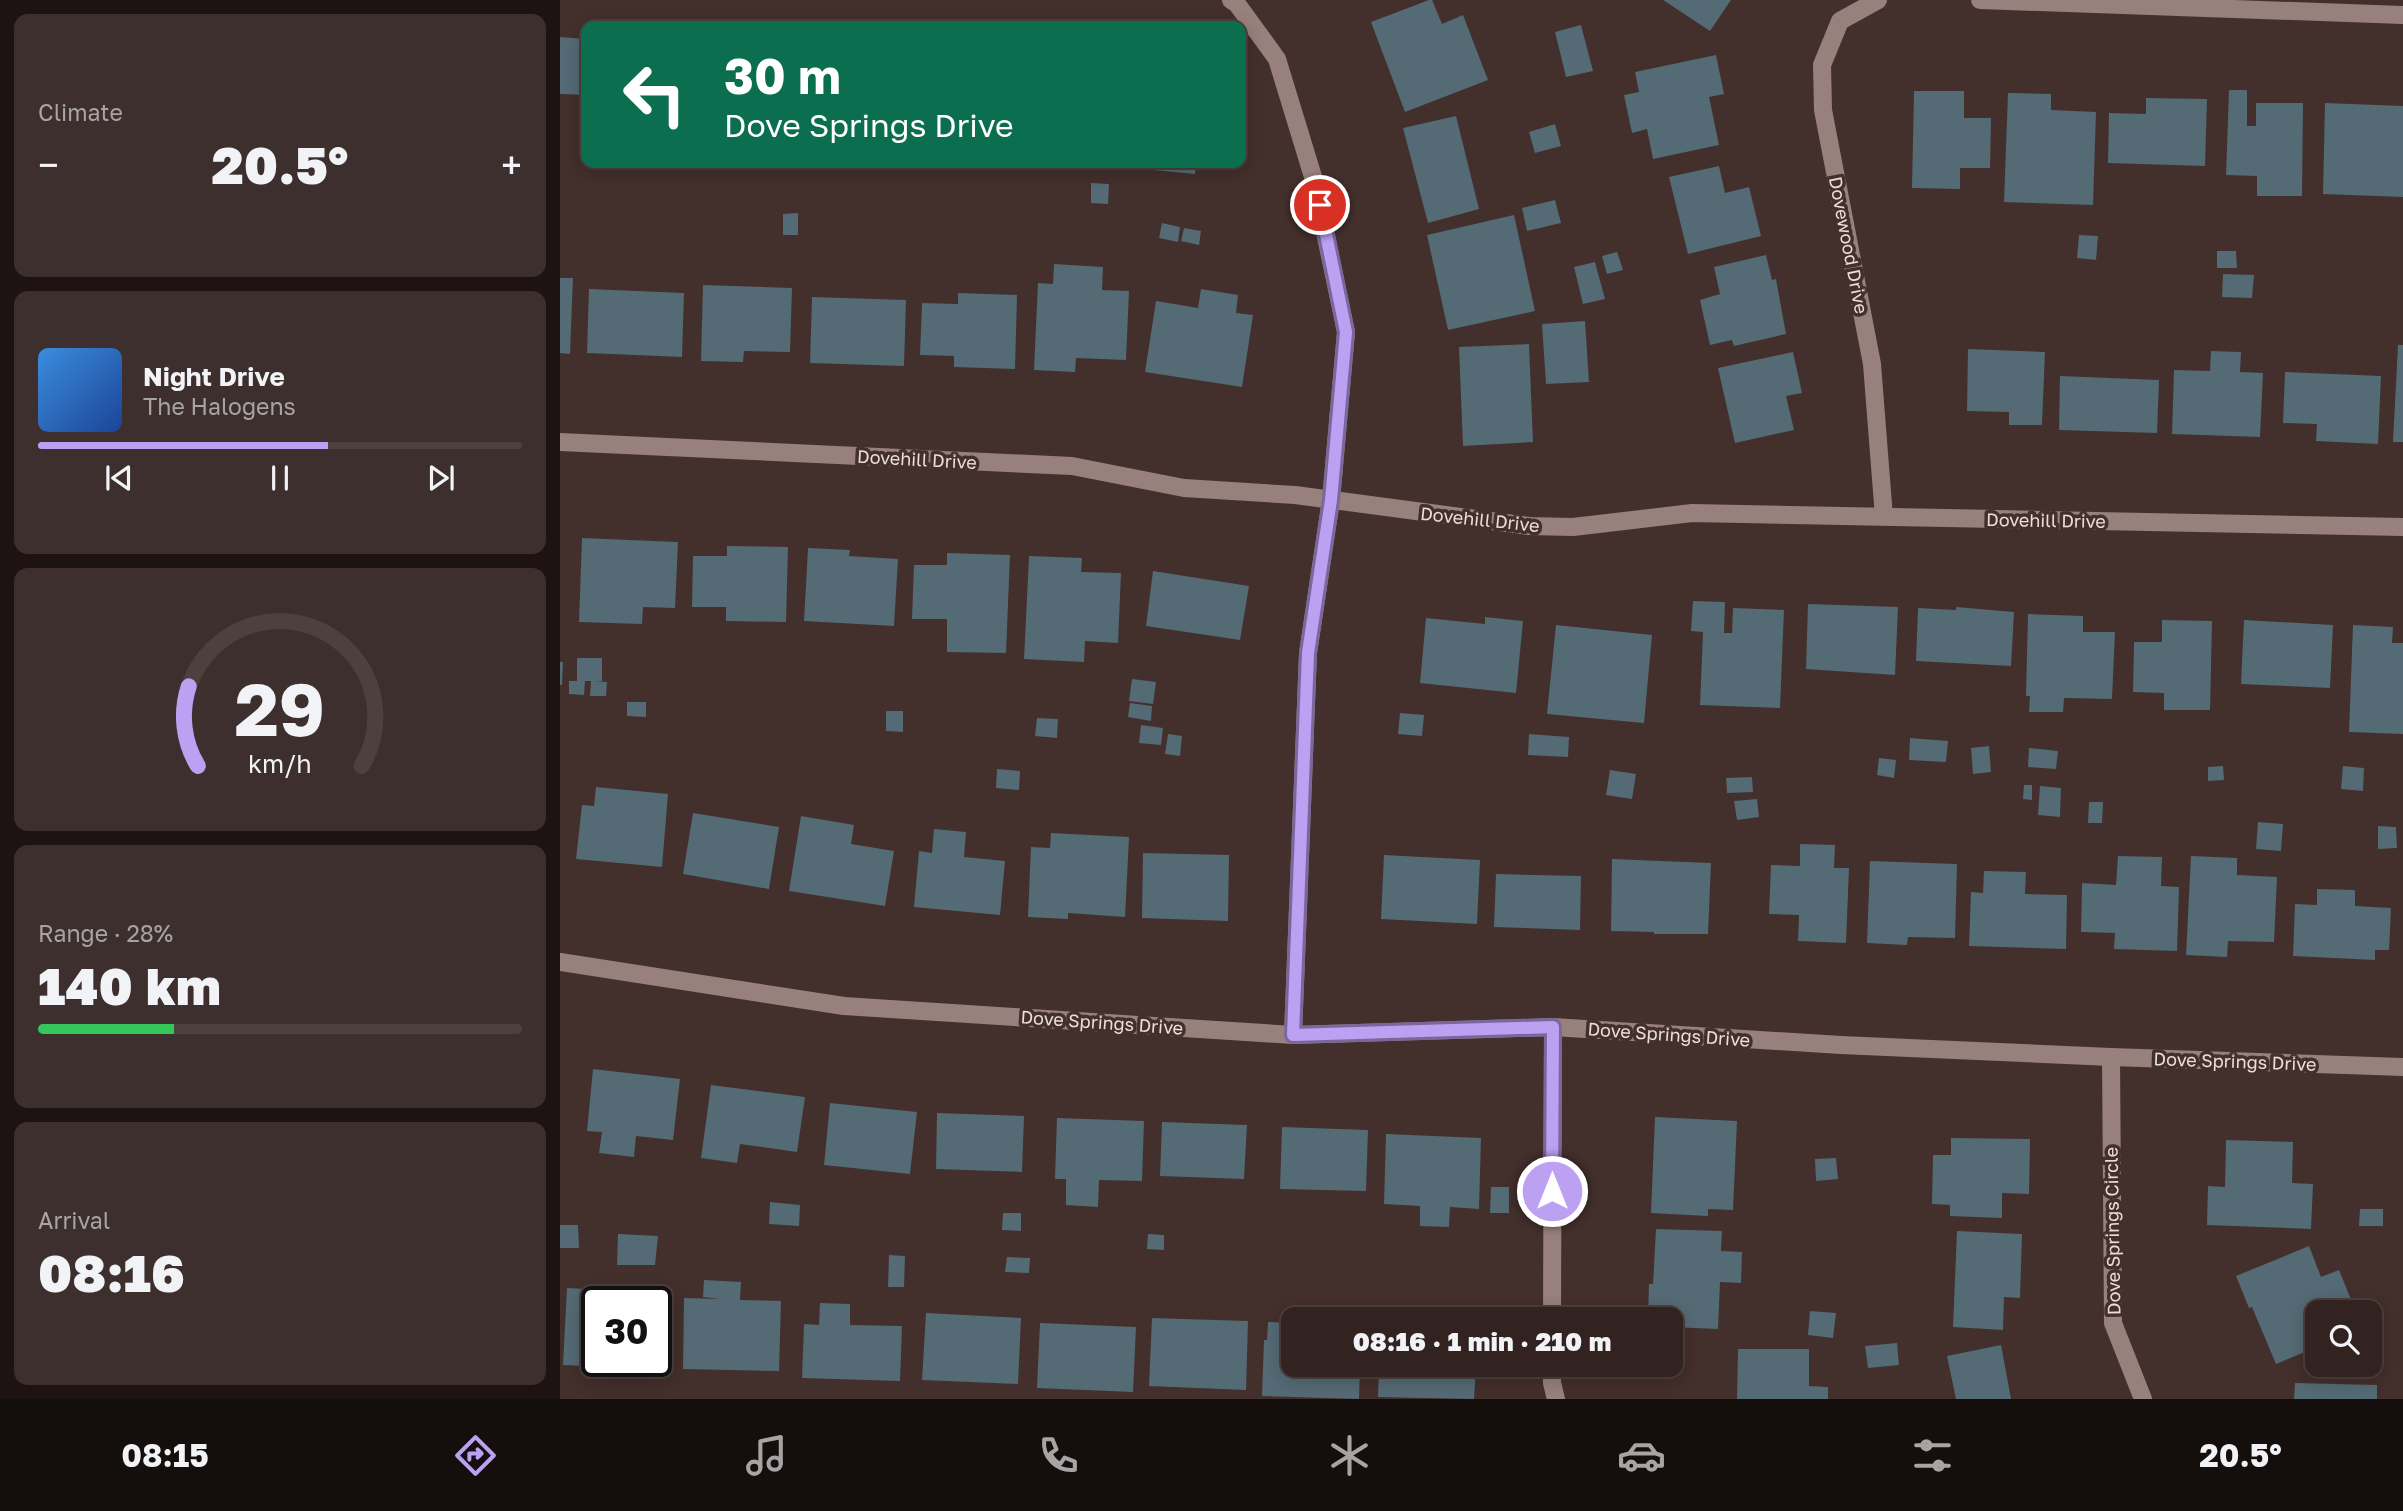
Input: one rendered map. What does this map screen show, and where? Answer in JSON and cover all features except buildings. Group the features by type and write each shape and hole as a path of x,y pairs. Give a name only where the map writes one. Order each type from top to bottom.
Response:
{"street":[{"path":"1231,0 1237,4 1277,59 1314,180 1346,332 1331,500 1308,653 1293,1035"},
{"name":"Dovewood Drive","path":"1878,0 1839,21 1822,65 1823,110 1872,364 1884,517"},
{"path":"1980,0 2403,15"},
{"name":"Dovehill Drive","path":"560,442 1072,466 1184,488 1295,495 1529,526 1573,527 1692,513 2403,527"},
{"name":"Dove Springs Drive","path":"560,962 844,1006 1293,1035 1553,1027 1841,1045 2403,1067"},
{"path":"1552,1307 1553,1027"},
{"name":"Dove Springs Circle","path":"2111,1057 2113,1323 2143,1399"},
{"path":"1552,1377 1556,1399"}],"route":[{"path":"1320,205 1346,332 1331,500 1308,653 1293,1035 1553,1027 1552,1191"}]}
